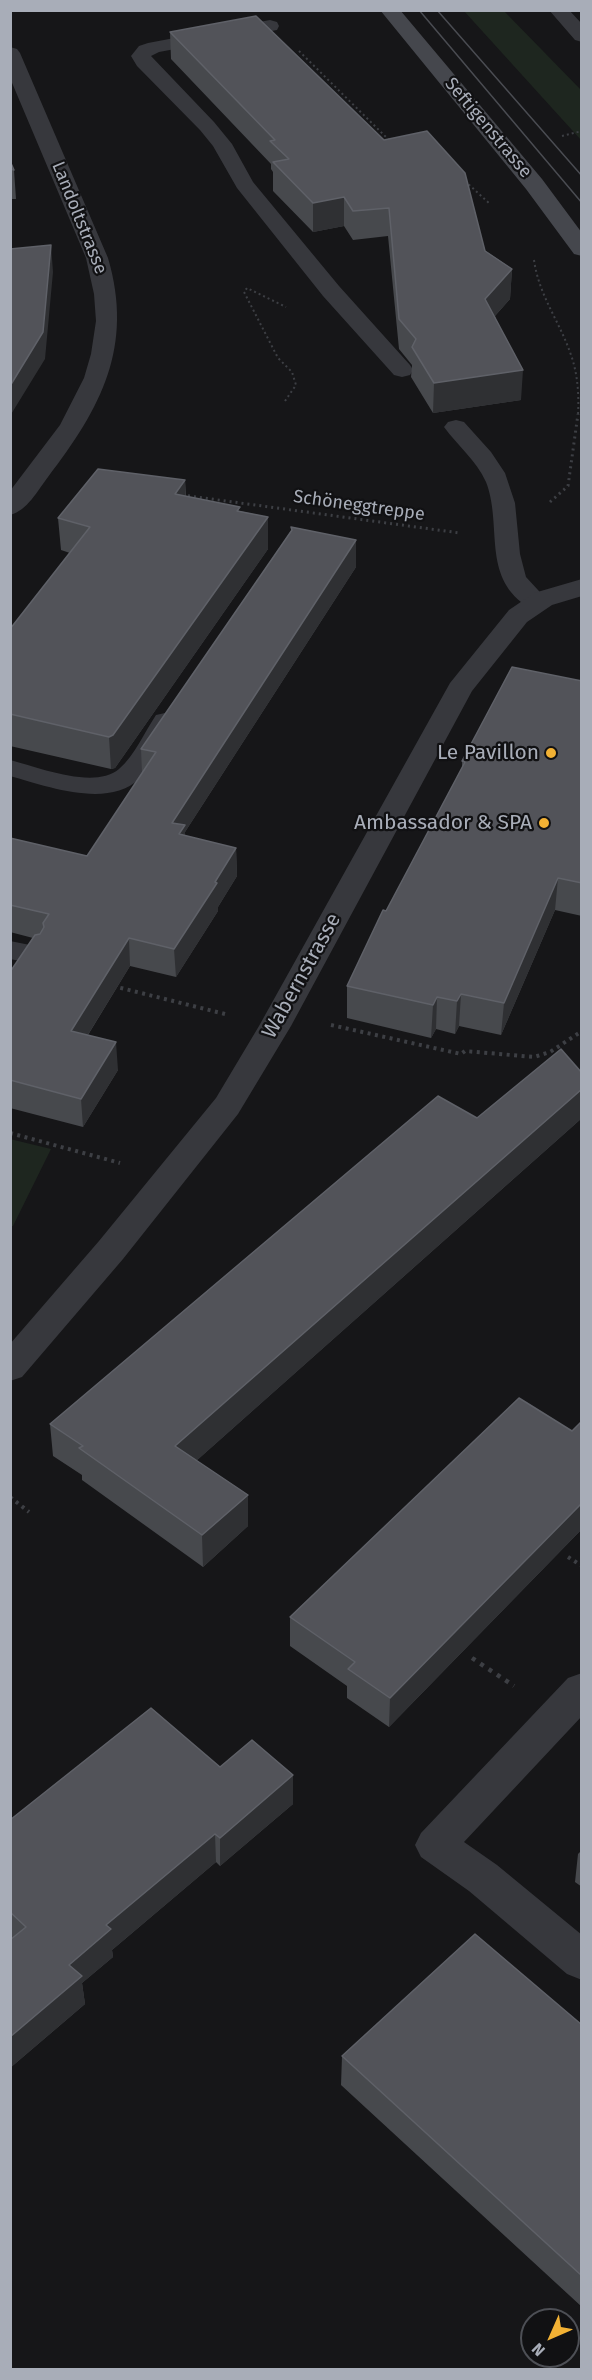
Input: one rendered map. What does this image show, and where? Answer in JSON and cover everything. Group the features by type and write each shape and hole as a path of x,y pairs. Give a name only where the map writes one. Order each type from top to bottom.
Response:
{"main road":[{"name":"Seftigenstrasse","path":"389,10 534,184 582,249"}],"street":[{"path":"558,10 582,36"},
{"name":"Landoltstrasse","path":"10,53 98,258 106,288 107,330 100,366 76,417 38,476 10,508"},
{"path":"10,472 38,476"},
{"name":"Wabernstrasse","path":"10,1368 111,1250 227,1106 275,1026 460,689 506,629 537,603 582,587"},
{"path":"582,1689 435,1845 483,1878 582,1961"}],"lane":[{"path":"270,26 155,47 146,50 141,56 144,62 222,144 244,184 331,291 402,370"},
{"path":"456,427 489,464 507,515 507,544 518,586 537,603"},
{"path":"10,768 86,785 103,786 116,783 131,772 177,703"}],"path":[{"path":"270,26 395,146"},
{"path":"562,136 582,131"},
{"path":"464,180 497,211"},
{"path":"534,258 534,276 571,352 578,378 579,402 568,486 549,503"},
{"path":"285,401 296,385 295,378 278,358 244,292 248,288 289,309"},
{"name":"Schöneggtreppe","path":"174,494 471,534"},
{"path":"117,988 229,1015"},
{"path":"321,1023 460,1054 465,1051 523,1058 547,1054 582,1030"},
{"path":"10,1133 126,1164"},
{"path":"10,1497 29,1512"},
{"path":"568,1557 582,1566"},
{"path":"472,1658 519,1689"}],"shaded area":[{"path":"464,11 504,11 581,90 581,140"},
{"path":"10,1139 51,1149 13,1226 10,1226"}],"building":[{"path":"256,16 384,140 427,131 465,173 485,251 512,269 485,299 523,370 434,383 412,347 416,339 399,319 389,208 353,211 344,197 313,203 273,162 289,159 270,141 275,140 170,32"},
{"path":"51,245 43,332 10,386 10,249"},
{"path":"98,469 185,480 175,494 240,507 237,511 268,517 113,735 109,737 10,714 10,629 90,527 58,518"},
{"path":"291,527 356,540 172,823 185,825 179,834 236,848 215,882 217,883 174,949 129,938 71,1031 116,1042 81,1099 10,1080 10,972 35,935 40,934 49,914 10,905 10,838 87,856 156,752 141,749 292,530"},
{"path":"512,667 582,681 582,883 558,878 504,1003 461,994 457,1001 437,997 433,1005 347,986 383,910 386,911 465,762 462,761"},
{"path":"561,1049 582,1073 582,1089 175,1446 248,1495 202,1535 79,1448 83,1446 50,1424 438,1096 477,1118"},
{"path":"519,1398 572,1431 582,1421 582,1503 390,1698 348,1669 355,1662 290,1617"},
{"path":"151,1708 220,1767 252,1740 293,1775 220,1838 215,1834 106,1925 111,1929 69,1965 82,1976 10,2037 10,1940 26,1927 10,1912 10,1820"},
{"path":"475,1934 582,2025 582,2276 342,2056"}],"tram line":[{"path":"419,10 582,203"},
{"path":"437,10 582,176"}],"place":[{"name":"Le Pavillon","path":"551,753"},
{"name":"Ambassador & SPA","path":"544,823"}]}
